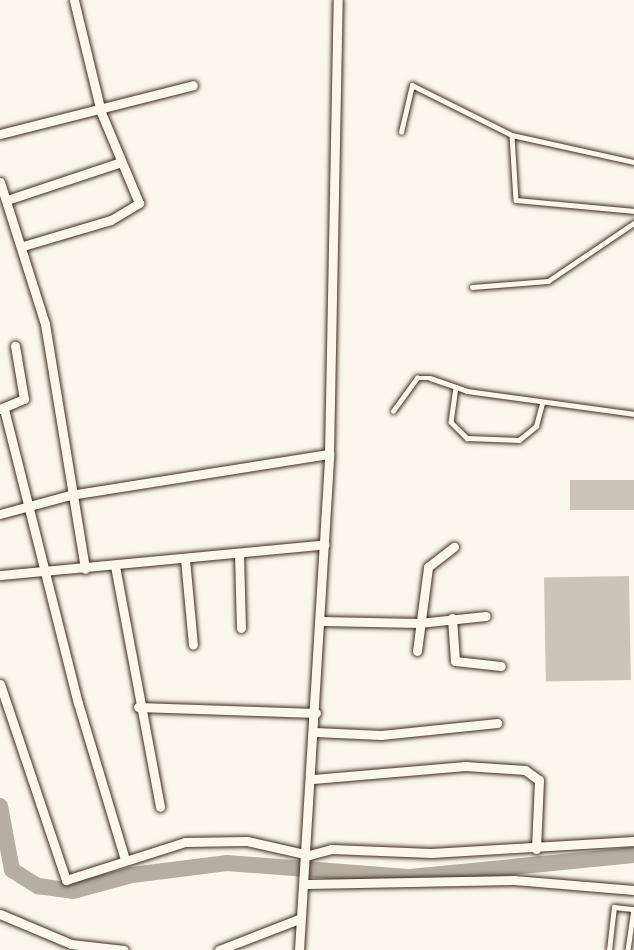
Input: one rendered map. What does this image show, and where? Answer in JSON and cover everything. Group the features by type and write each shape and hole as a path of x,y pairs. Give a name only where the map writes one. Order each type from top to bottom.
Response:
{"street":[{"path":"23,246 137,208 101,112 74,0"},
{"path":"299,950 299,919 308,882 329,454 338,0"},
{"path":"0,134 101,112 193,85"},
{"path":"6,200 121,162"},
{"path":"0,182 23,246 45,324 85,569"},
{"path":"15,346 24,399 2,409 49,572 78,703 125,860"},
{"path":"0,514 71,495 329,454"},
{"path":"0,575 325,544"},
{"path":"416,651 428,567 454,547"},
{"path":"239,553 241,628"},
{"path":"185,558 194,645"},
{"path":"115,566 138,707 160,807"},
{"path":"321,621 419,623 486,616"},
{"path":"452,618 455,661 501,666"},
{"path":"0,684 66,880 185,842 278,845 309,860"},
{"path":"138,707 316,713"},
{"path":"315,732 381,735 497,723"},
{"path":"313,779 465,766 526,770 539,780 536,849"},
{"path":"309,860 331,849 536,849 634,841"},
{"path":"308,882 514,880 634,890"},
{"path":"0,914 71,944 124,950"},
{"path":"219,950 299,919"}],"lane":[{"path":"401,132 412,85 512,135 634,162"},
{"path":"512,135 516,200 634,211"},
{"path":"472,287 548,281 634,223"},
{"path":"393,411 417,378 542,403 634,414"},
{"path":"456,387 451,422 467,438 519,440 536,426 542,403"},
{"path":"609,950 614,907 634,909 628,950"}],"building":[{"path":"570,480 634,480 634,510 570,510"},
{"path":"629,576 631,680 546,681 544,577"}],"waterway":[{"path":"0,806 12,870 38,886 73,891 132,875 227,863 410,877 634,855"}]}
